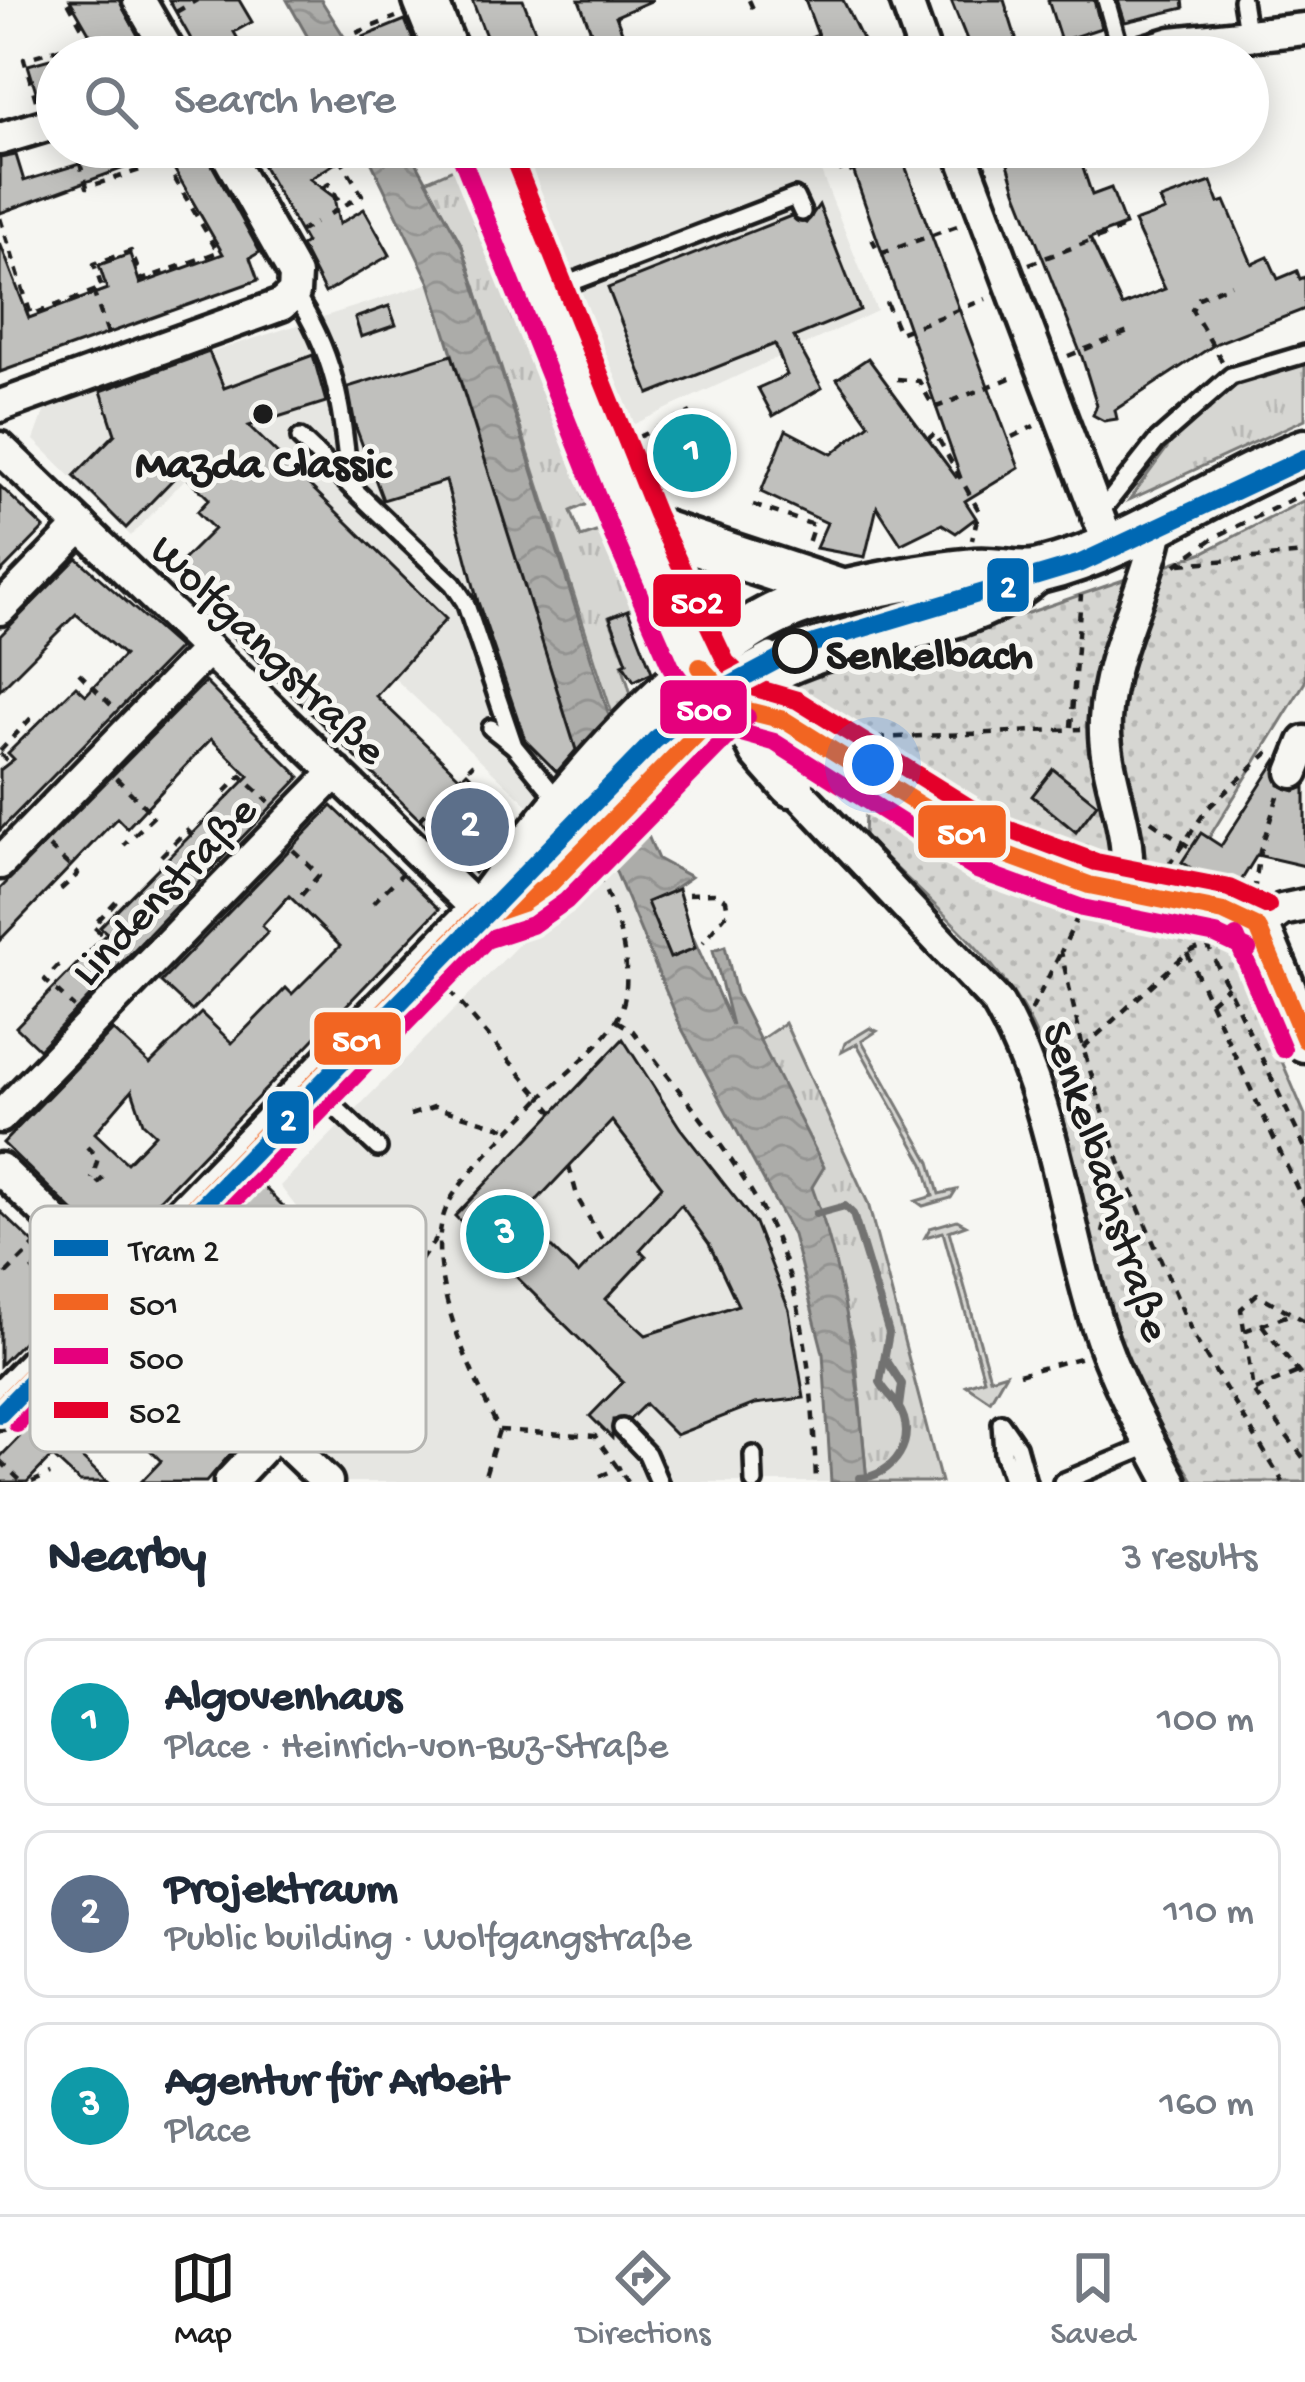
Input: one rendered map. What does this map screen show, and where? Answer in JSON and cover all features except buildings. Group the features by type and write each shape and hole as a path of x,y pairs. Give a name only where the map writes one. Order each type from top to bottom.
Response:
{"street":[{"path":"139,0 160,36"},
{"path":"906,0 919,36"},
{"path":"426,3 439,36"},
{"path":"1227,36 1305,29"},
{"path":"0,139 36,128"},
{"path":"0,406 281,305 294,293 295,275 235,168"},
{"name":"Senkelbachstraße","path":"491,168 634,523 729,691 792,785 997,1002 1020,1042 1054,1146 1106,1349 1171,1482"},
{"path":"967,168 1104,530"},
{"name":"Wolfgangstraße","path":"0,448 480,912"},
{"path":"194,1206 480,912 484,916 522,903 634,757 729,691 805,655 939,621 1011,589 1104,530 1159,522 1305,451"},
{"path":"1124,893 1131,866 1091,732 1159,522"},
{"path":"634,523 844,593"},
{"path":"0,609 81,526"},
{"path":"729,691 768,617 844,593 984,569 1036,572"},
{"path":"0,863 208,650"},
{"path":"729,691 784,720 988,848 1124,893 1236,919 1305,905"},
{"path":"1293,772 1294,740"},
{"name":"Lindenstraße","path":"0,1117 336,772"},
{"path":"1236,919 1305,1040"},
{"path":"0,1169 39,1206"},
{"path":"0,1407 30,1376"},
{"path":"230,1482 258,1452"},
{"path":"294,1452 327,1482"}],"lane":[{"path":"1106,0 1117,36"},
{"path":"1242,0 1247,32"},
{"path":"541,295 795,197 802,212"},
{"path":"294,293 323,337 338,386 350,486"},
{"path":"1104,530 1156,442 1231,376 1305,354"},
{"path":"300,437 465,602 514,746"},
{"path":"911,608 1036,572"},
{"path":"729,691 789,642 888,614"},
{"path":"490,728 587,815"},
{"path":"311,1085 378,1148"},
{"path":"1013,1482 1003,1453 1001,1423 1017,1446 1027,1482"},
{"path":"622,1428 647,1454 659,1482"},
{"path":"1062,1482 1151,1445"},
{"path":"753,1455 754,1482"}],"path":[{"path":"67,0 87,36"},
{"path":"749,0 754,13"},
{"path":"357,36 426,3"},
{"path":"36,55 24,59 36,89"},
{"path":"81,168 87,187 145,168"},
{"path":"0,218 31,315 102,288 94,264 131,251 142,280 218,252 170,168"},
{"path":"330,214 362,195 346,168"},
{"path":"322,188 329,184 342,207"},
{"path":"872,239 880,254 985,215"},
{"path":"886,302 899,333 1125,228"},
{"path":"1231,284 1197,299 1192,310 1231,376"},
{"path":"93,292 118,361"},
{"path":"897,379 919,381 934,409 1128,332"},
{"path":"605,451 691,412"},
{"path":"926,440 935,434 979,511 970,535 984,569"},
{"path":"753,505 814,525 796,577"},
{"path":"729,554 729,691"},
{"path":"1180,564 1305,554"},
{"path":"1070,730 1081,590"},
{"path":"79,673 133,727"},
{"path":"9,763 0,752 33,716"},
{"path":"1070,730 1091,732"},
{"path":"874,738 1091,732"},
{"path":"1020,1042 1036,996 1061,952 1180,841 1207,809 1294,740"},
{"path":"99,761 154,816 124,845"},
{"path":"373,902 473,764"},
{"path":"1293,772 1276,798 1236,919 1228,986 1305,1148"},
{"path":"224,792 242,776 319,875 299,898"},
{"path":"426,1250 438,1236 451,1197 617,1022 626,979 616,914 587,815"},
{"path":"32,830 78,874 58,892"},
{"path":"160,856 187,830 233,877"},
{"path":"1180,841 1191,848"},
{"path":"726,900 736,889"},
{"path":"688,894 716,893 726,900 728,912 703,942"},
{"path":"116,901 94,926 143,970"},
{"path":"1083,1048 1187,952 1236,919"},
{"path":"1061,952 1083,1048 1119,1162 1194,1337 1283,1482"},
{"path":"1187,952 1305,1205"},
{"path":"59,965 45,980 91,1024"},
{"path":"427,966 554,1113"},
{"path":"1210,1002 1228,986"},
{"path":"617,1022 633,1031 764,1213 796,1294 814,1399 817,1482"},
{"path":"410,1115 434,1107 512,1130"},
{"path":"87,1147 98,1157 94,1182 104,1177"},
{"path":"569,1166 578,1199 605,1245"},
{"path":"438,1236 454,1333 499,1430 483,1482"},
{"path":"6,1274 30,1249"},
{"path":"1305,1321 1257,1294 1241,1309 1253,1391 1305,1460"},
{"path":"1244,1331 1292,1314"},
{"path":"1262,1325 1302,1370 1305,1381"},
{"path":"1019,1375 1106,1349"},
{"path":"1253,1391 1302,1370"},
{"path":"499,1430 596,1436 628,1482"},
{"path":"0,1461 22,1482"},
{"path":"600,1476 621,1467"},
{"path":"32,1482 50,1474"}],"shaded area":[{"path":"523,168 819,168 877,311 628,427"},
{"path":"430,283 580,760 532,809 185,479 131,536 34,440 47,404"},
{"path":"607,855 681,1027 793,1235 823,1353 831,1482 328,1482 304,1452 426,1452 426,1206 295,1206 280,1186"}],"green space":[{"path":"461,168 594,501 571,511 581,537 605,529 633,608 609,617 627,662 622,664 633,701 614,720 462,246 426,181"},
{"path":"1305,364 1305,419 1129,500 1183,426 1238,384"},
{"path":"1305,500 1305,682 1189,870 1221,903 1240,964 1305,1115 1305,1482 1194,1482 1142,1390 1110,1318 1060,1102 1034,1029 981,953 864,837 868,744 781,689 844,659 1028,613 1204,552"},
{"path":"785,1023 868,1203 941,1482 867,1482 855,1348 811,1187 760,1040"},
{"path":"870,1028 877,1031 862,1041 930,1162 939,1194 956,1190 951,1198 923,1206 916,1201 933,1196 924,1164 857,1044 842,1052 845,1043"},
{"path":"957,1220 966,1225 949,1231 990,1378 1006,1373 990,1401 966,1385 984,1379 943,1232 925,1237 930,1228"}],"water":[{"path":"287,0 321,0 344,36 307,36"},
{"path":"374,168 419,168 462,246 643,824 658,859 691,877 672,890 732,1025 713,950 725,946 736,993 824,1167 812,1187 843,1296 867,1482 831,1482 823,1353 793,1235 681,1027 608,853 430,283"}],"waterway":[{"path":"816,1214 845,1206 853,1214 889,1333 880,1382 896,1403 906,1431 900,1454 892,1463 859,1478"},
{"path":"887,1361 902,1384 899,1407"}],"tram line":[{"name":"2","path":"202,1206 655,740 703,700 804,646 1081,563 1305,458"},
{"name":"2","path":"0,1414 30,1383"}],"transit line":[{"name":"500","path":"466,168 612,533 671,667 691,695 727,729 774,742 977,870 1082,908 1216,935 1248,950"},
{"name":"502","path":"517,168 656,514 726,662 752,687 797,700 999,826 1096,862 1229,888 1268,906"},
{"name":"501","path":"700,667 740,709 784,720 988,848 1089,885 1224,912 1258,928"},
{"name":"501","path":"195,1206 480,912 484,916 522,903 551,883 730,700"},
{"name":"500","path":"228,1206 486,940 532,925 566,901 747,717"},
{"name":"501","path":"1258,928 1305,1040"},
{"name":"500","path":"1236,937 1283,1049"},
{"name":"501","path":"0,1407 30,1376"},
{"name":"500","path":"17,1424 30,1411"}],"place":[{"name":"Mazda Classic","path":"263,414"},
{"name":"Algovenhaus","path":"692,453"},
{"name":"Senkelbach","path":"795,651"},
{"name":"Projektraum","path":"470,827"},
{"name":"Agentur für Arbeit","path":"505,1234"}]}
